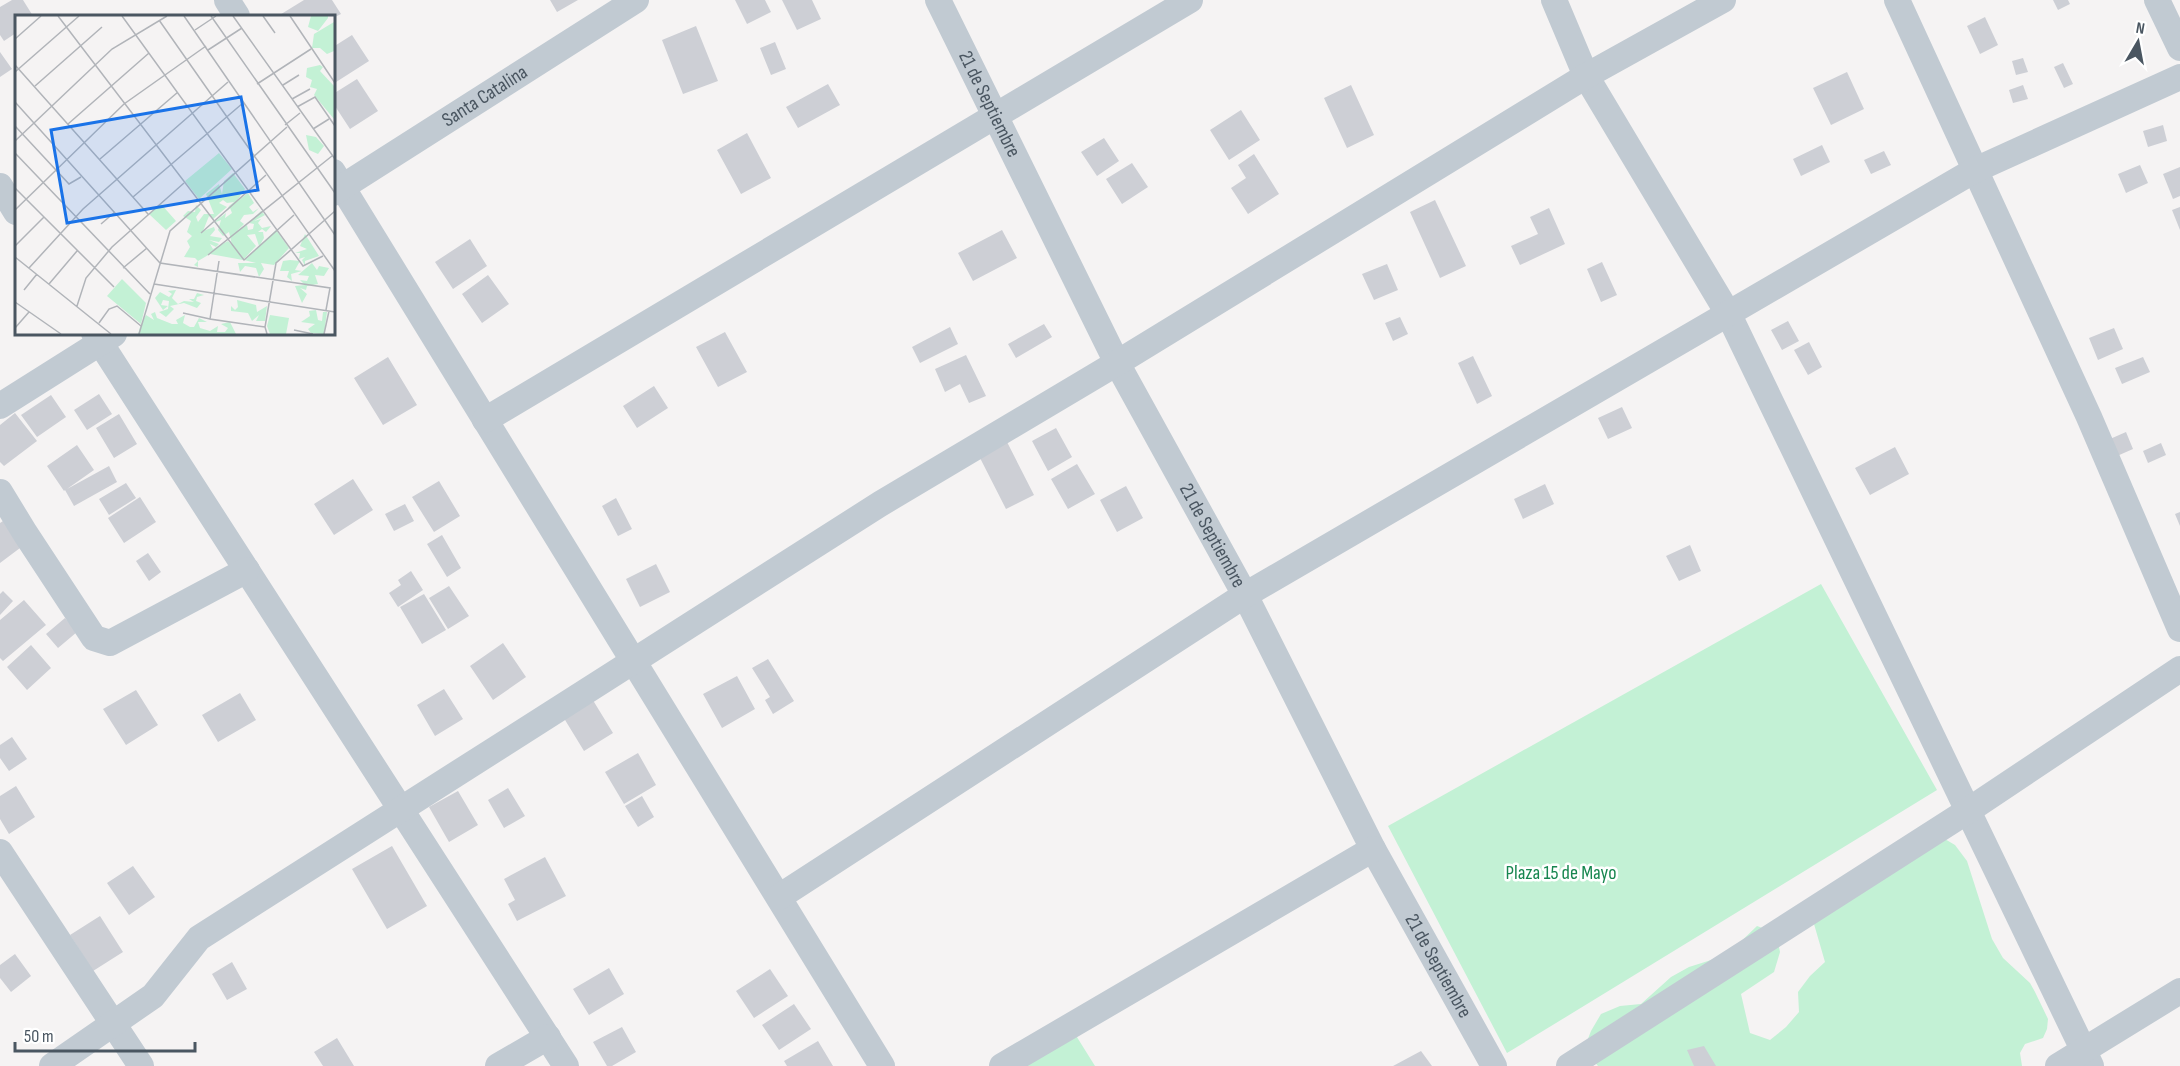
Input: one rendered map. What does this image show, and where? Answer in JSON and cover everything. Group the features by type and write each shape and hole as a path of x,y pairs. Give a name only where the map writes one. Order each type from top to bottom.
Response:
{"street":[{"path":"227,0 236,15"},
{"name":"Santa Catalina","path":"336,184 636,0"},
{"name":"21 de Septiembre","path":"938,0 1117,363 1245,595 1373,849 1494,1066"},
{"path":"485,420 1190,0"},
{"path":"1554,0 1586,76 1729,315 2087,1058"},
{"path":"52,1066 153,996 199,938 401,809 880,504 1117,363 1586,76 1722,0"},
{"path":"1897,0 2089,417 2180,629"},
{"path":"2157,0 2180,48"},
{"path":"778,897 1245,595 1975,170 2180,76"},
{"path":"336,184 485,420 882,1066"},
{"path":"0,186 15,210"},
{"path":"0,406 103,336 247,570 566,1066"},
{"path":"0,492 94,638 110,643 247,570"},
{"path":"1569,1066 1969,810 2180,669"},
{"path":"1002,1066 1373,849"},
{"path":"0,852 141,1066"},
{"path":"2058,1066 2087,1058 2180,991"},
{"path":"498,1066 548,1037"}],"green space":[{"name":"Plaza 15 de Mayo","path":"1821,584 1937,790 1507,1053 1388,826"},
{"path":"1938,835 1955,845 1967,861 1992,939 2003,958 2030,983 2048,1019 2043,1038 2025,1044 2020,1053 2022,1066 1598,1066 1584,1049 1601,1014 1620,1006 1641,1004 1671,977 1689,967 1727,955 1757,926 1776,933 1780,952 1774,972 1741,994 1750,1033 1770,1040 1799,1012 1798,992 1825,962 1814,924"},
{"path":"1075,1034 1095,1066 1020,1066"}],"building":[{"path":"12,0 23,0 32,15 15,15 15,34 4,41 0,35 0,7"},
{"path":"304,0 332,0 341,14 334,18 334,15 280,15"},
{"path":"550,0 578,0 557,12"},
{"path":"735,0 765,0 771,12 747,24"},
{"path":"782,0 812,0 821,19 797,30"},
{"path":"2053,0 2068,0 2070,4 2058,10"},
{"path":"1985,17 1998,45 1980,54 1967,26"},
{"path":"696,26 718,81 683,94 662,40"},
{"path":"352,35 369,61 334,83 334,46"},
{"path":"775,42 786,69 771,75 760,48"},
{"path":"0,52 12,69 0,77"},
{"path":"2023,58 2028,72 2016,75 2012,61"},
{"path":"2063,63 2073,84 2064,88 2054,67"},
{"path":"1847,72 1864,109 1831,125 1813,88"},
{"path":"357,79 378,111 350,129 334,105 334,93"},
{"path":"828,84 840,105 798,128 786,107"},
{"path":"1351,85 1374,135 1347,148 1324,98"},
{"path":"2023,85 2028,99 2013,103 2009,90"},
{"path":"1241,110 1260,140 1229,160 1210,130"},
{"path":"2163,125 2167,141 2148,147 2143,131"},
{"path":"747,133 771,178 741,194 717,150"},
{"path":"1104,138 1119,161 1097,176 1081,152"},
{"path":"1822,145 1830,162 1801,176 1793,159"},
{"path":"1884,151 1891,165 1871,174 1864,160"},
{"path":"1254,154 1279,194 1248,214 1231,188 1246,178 1238,165"},
{"path":"1132,163 1148,187 1122,204 1106,179"},
{"path":"2140,165 2148,183 2126,193 2118,174"},
{"path":"2180,167 2180,196 2173,199 2163,174"},
{"path":"1435,200 1466,266 1440,278 1410,212"},
{"path":"2180,207 2180,230 2172,210"},
{"path":"1549,208 1565,244 1520,265 1511,246 1538,234 1530,217"},
{"path":"1002,230 1017,258 973,281 958,253"},
{"path":"470,239 487,266 453,289 435,262"},
{"path":"1602,262 1617,295 1601,302 1587,269"},
{"path":"1387,264 1398,290 1374,300 1362,274"},
{"path":"488,275 509,304 482,323 462,294"},
{"path":"1400,317 1408,334 1393,341 1385,323"},
{"path":"1788,321 1799,341 1782,350 1771,330"},
{"path":"1044,324 1052,337 1016,358 1008,344"},
{"path":"950,327 958,344 920,363 912,347"},
{"path":"2114,328 2123,349 2098,360 2089,338"},
{"path":"725,332 747,372 718,387 696,347"},
{"path":"1809,342 1822,367 1808,375 1794,350"},
{"path":"966,355 986,396 969,403 960,384 945,392 935,369"},
{"path":"1473,356 1492,396 1477,404 1458,363"},
{"path":"388,357 417,405 383,425 354,378"},
{"path":"2143,357 2150,372 2122,384 2115,368"},
{"path":"654,386 668,408 637,428 623,406"},
{"path":"99,394 112,414 87,430 74,410"},
{"path":"51,395 66,417 37,437 21,415"},
{"path":"1622,407 1632,428 1608,439 1598,418"},
{"path":"15,413 37,441 4,466 0,462 0,425"},
{"path":"119,414 137,444 114,458 96,428"},
{"path":"1056,428 1072,457 1048,471 1032,441"},
{"path":"2126,432 2133,449 2117,456 2110,439"},
{"path":"1007,442 1034,495 1006,509 979,456"},
{"path":"2161,443 2166,455 2148,463 2143,451"},
{"path":"77,445 94,470 67,489 109,466 117,482 74,506 47,466"},
{"path":"1895,447 1909,474 1870,495 1855,468"},
{"path":"1077,464 1095,494 1068,509 1051,479"},
{"path":"353,479 373,510 334,535 314,504"},
{"path":"439,481 460,516 434,532 412,497"},
{"path":"126,483 136,498 109,515 99,499"},
{"path":"1545,484 1554,504 1523,519 1514,499"},
{"path":"1126,486 1143,518 1117,532 1100,500"},
{"path":"140,497 156,522 124,543 108,518"},
{"path":"616,498 632,529 618,536 602,506"},
{"path":"405,504 414,521 394,531 385,514"},
{"path":"2180,512 2180,526 2175,514"},
{"path":"6,519 24,545 0,563 0,523"},
{"path":"442,535 461,568 447,577 427,544"},
{"path":"1690,545 1701,571 1679,581 1666,556"},
{"path":"148,553 161,572 149,581 136,561"},
{"path":"656,564 670,592 640,607 626,579"},
{"path":"411,571 423,590 398,607 389,593 401,585 398,580"},
{"path":"449,586 469,616 448,629 429,598"},
{"path":"3,591 13,601 0,615 0,594"},
{"path":"424,594 446,630 422,644 400,607"},
{"path":"24,600 46,625 3,661 0,658 0,620"},
{"path":"65,618 77,632 58,648 46,634"},
{"path":"503,643 526,677 493,700 470,666"},
{"path":"31,645 51,668 27,690 7,667"},
{"path":"768,659 794,701 773,714 765,700 770,697 752,668"},
{"path":"737,676 755,709 722,728 703,694"},
{"path":"444,689 463,719 435,736 417,705"},
{"path":"136,690 158,725 126,745 103,709"},
{"path":"240,693 256,720 218,742 202,715"},
{"path":"591,697 613,733 584,751 562,715"},
{"path":"12,737 27,759 9,771 0,758 0,745"},
{"path":"638,753 656,785 624,804 605,772"},
{"path":"16,786 35,817 9,834 0,819 0,796"},
{"path":"508,788 525,816 504,828 488,800"},
{"path":"458,791 478,825 449,842 429,807"},
{"path":"642,796 654,817 638,827 625,806"},
{"path":"392,846 427,906 387,929 352,869"},
{"path":"545,857 566,896 517,921 508,904 515,900 504,879"},
{"path":"133,866 155,897 129,915 107,883"},
{"path":"100,916 123,952 93,971 70,935"},
{"path":"15,954 31,976 11,992 0,978 0,965"},
{"path":"232,962 247,989 227,1000 212,974"},
{"path":"609,968 624,994 589,1015 573,989"},
{"path":"770,969 788,996 754,1018 736,991"},
{"path":"794,1004 811,1029 779,1050 762,1025"},
{"path":"622,1027 636,1052 612,1066 607,1066 593,1042"},
{"path":"337,1038 354,1066 323,1066 314,1052"},
{"path":"818,1041 833,1066 787,1066 784,1061"},
{"path":"1704,1046 1716,1066 1694,1066 1687,1050"},
{"path":"1421,1051 1432,1066 1393,1066"}]}
